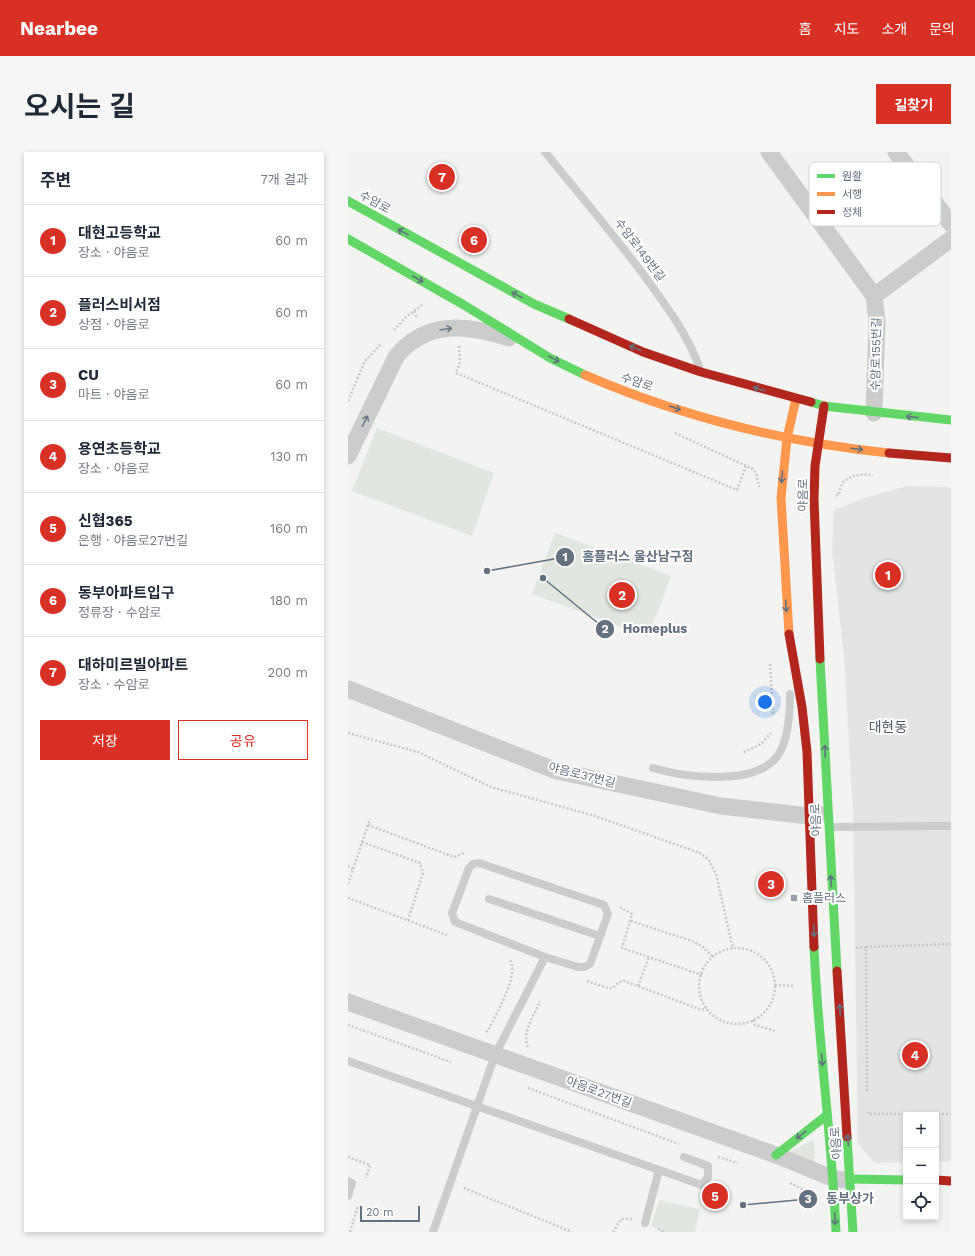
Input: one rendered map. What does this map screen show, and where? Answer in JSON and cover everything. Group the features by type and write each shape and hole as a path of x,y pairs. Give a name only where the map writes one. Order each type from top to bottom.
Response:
{"street":[{"name":"수암로155번길","path":"769,152 809,207"},
{"path":"896,152 904,162"},
{"name":"수암로","path":"348,201 534,304 643,352 701,372 824,406 874,413 951,420"},
{"path":"941,211 951,224"},
{"name":"수암로155번길","path":"823,226 874,296 877,321 874,413"},
{"name":"수암로","path":"348,239 532,347 574,370 616,388 686,412 787,438 818,444 951,458"},
{"path":"874,296 951,239"},
{"path":"348,456 396,357 405,346 424,334 451,328 469,328 489,332 532,347"},
{"name":"야음로","path":"796,399 787,438 781,498 786,610 790,648 802,707 807,752 816,989 836,1232"},
{"name":"야음로","path":"824,406 818,444 814,494 818,623 828,820 851,1179 853,1232"},
{"name":"야음로37번길","path":"348,689 557,771 721,806 809,816 828,820"},
{"name":"야음로27번길","path":"348,1002 776,1155 832,1178 851,1179"},
{"name":"야음로","path":"776,1155 827,1115"},
{"path":"851,1179 903,1180"},
{"path":"939,1180 951,1181"}],"lane":[{"name":"수암로149번길","path":"545,152 621,244 677,320 690,343 701,372"},
{"path":"653,768 671,773 716,777 753,773 775,759 786,738 790,705 790,648"},
{"path":"828,820 951,826"},
{"path":"479,863 604,905 608,914 587,966 578,967 545,957 455,922 452,913 471,865 479,863"},
{"path":"489,899 600,936"},
{"path":"433,1232 495,1055 545,957"},
{"path":"348,1061 702,1185 708,1177 708,1166 684,1157"},
{"path":"641,1221 659,1170"},
{"path":"348,1182 352,1183 348,1196"}],"path":[{"path":"390,334 414,311 422,307 423,302"},
{"path":"414,311 424,334"},
{"path":"348,401 365,361 385,339"},
{"path":"452,345 465,342"},
{"path":"458,344 460,362 456,373 737,490 746,466"},
{"path":"669,431 753,469 756,473 760,492"},
{"path":"814,494 839,495 839,490 845,479 853,475 876,475"},
{"path":"770,660 774,723"},
{"path":"744,752 761,744 773,731 773,727"},
{"path":"348,734 418,752 490,787 595,816 700,853 709,860 716,874 733,949"},
{"path":"348,884 370,819"},
{"path":"368,825 454,857 460,853"},
{"path":"362,842 420,863 423,873 408,920"},
{"path":"348,866 353,869"},
{"path":"348,898 450,936"},
{"path":"631,921 692,941 702,946 713,957"},
{"path":"868,1098 866,947 951,944"},
{"path":"622,948 702,975"},
{"path":"733,949 748,950 760,956 768,964 774,976 775,985 772,1000 766,1011 753,1020 744,1023 732,1023 720,1019 707,1008 703,1002 699,990 705,966 713,957 724,951 733,949"},
{"path":"484,1032 488,1032 512,978 512,962 507,956"},
{"path":"638,986 649,957"},
{"path":"580,979 608,988 613,988 619,982 624,981 702,1010 707,1008"},
{"path":"775,985 802,986"},
{"path":"530,1049 526,1042 526,1035 542,998"},
{"path":"753,1020 755,1025 776,1032"},
{"path":"348,1025 451,1062"},
{"path":"527,1088 686,1147"},
{"path":"868,1106 868,1114 951,1114"},
{"path":"717,1156 740,1164"},
{"path":"787,1182 804,1190 815,1200"},
{"path":"450,1183 572,1232"},
{"path":"613,1232 621,1219 641,1221"}],"shaded area":[{"path":"377,428 494,473 472,536 352,491"},
{"path":"906,486 951,487 951,1161 939,1162 939,1112 903,1112 903,1162 874,1163 858,1143 853,813 844,656 832,551 834,510 861,499"},
{"path":"555,533 671,576 648,637 532,594"},
{"path":"814,1139 815,1167 784,1155"},
{"path":"659,1200 700,1209 695,1232 665,1232 651,1226"}],"traffic: fast":[{"path":"348,201 534,304 569,319"},
{"path":"348,239 464,305 550,358 585,375"},
{"path":"811,402 824,406 951,420"},
{"path":"820,659 837,971"},
{"path":"814,947 836,1232"},
{"path":"776,1155 827,1115"},
{"path":"847,1137 853,1232"},
{"path":"851,1179 903,1180"}],"traffic: slow":[{"path":"585,375 659,403 734,426 811,442 889,453"},
{"path":"789,634 781,498 787,438 796,399"}],"traffic: jam":[{"path":"569,319 643,352 701,372 811,402"},
{"path":"820,659 814,499 815,466 824,406"},
{"path":"889,453 951,458"},
{"path":"789,634 802,707 807,752 814,947"},
{"path":"837,971 847,1137"},
{"path":"939,1180 951,1181"}],"place":[{"name":"대하미르빌아파트","path":"442,177"},
{"name":"동부아파트입구","path":"474,240"},
{"name":"홈플러스 울산남구점","path":"487,571"},
{"name":"대현고등학교","path":"888,575"},
{"name":"Homeplus","path":"543,578"},
{"name":"플러스비서점","path":"622,595"},
{"name":"CU","path":"771,884"},
{"name":"홈플러스","path":"794,898"},
{"name":"용연초등학교","path":"915,1055"},
{"name":"신협365","path":"715,1196"},
{"name":"동부상가","path":"743,1205"}],"district":[{"name":"대현동","path":"888,727"}]}
